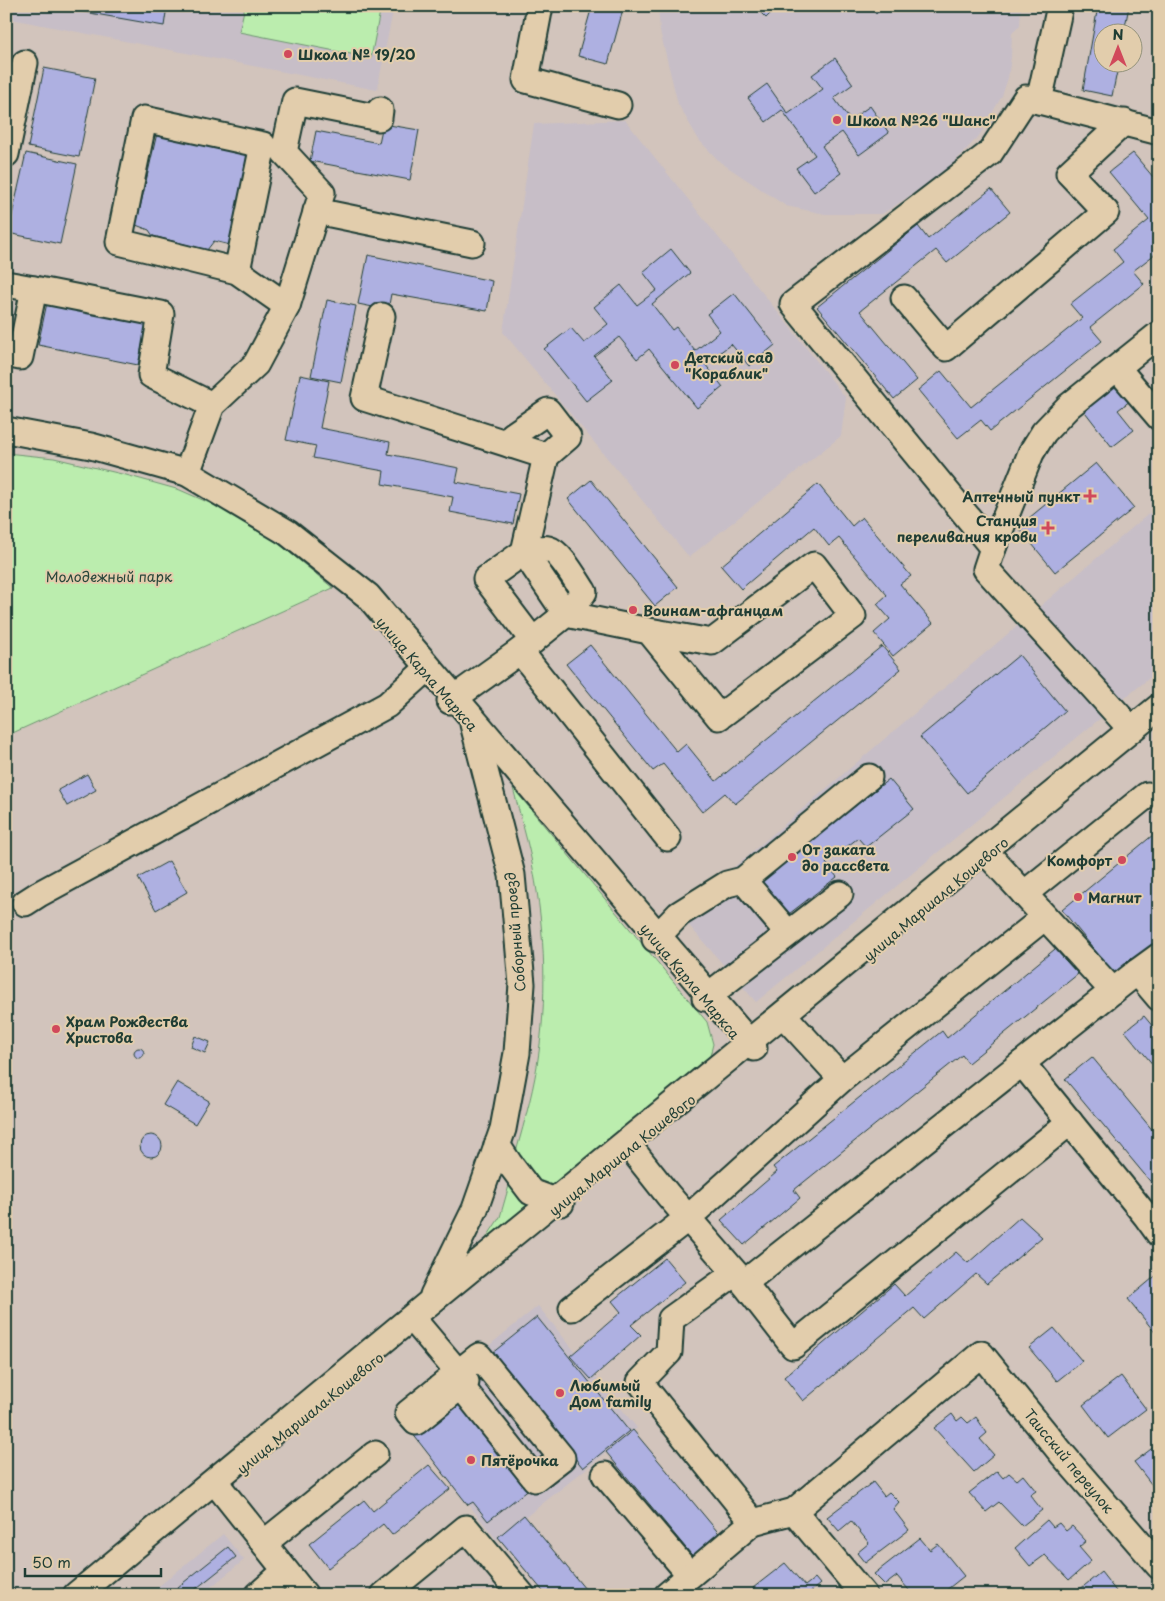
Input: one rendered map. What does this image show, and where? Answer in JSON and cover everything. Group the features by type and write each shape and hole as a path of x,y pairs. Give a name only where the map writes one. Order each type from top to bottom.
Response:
{"street":[{"path":"540,6 526,80 618,105"},
{"path":"1039,101 1060,6"},
{"path":"6,154 25,63"},
{"path":"993,548 794,304 990,153 1026,98 1159,132"},
{"path":"187,473 212,405 256,364 287,306 322,193 284,152 295,101 379,118 380,110"},
{"path":"237,271 262,145 144,119 118,242 237,271 287,306"},
{"path":"904,298 946,348 1106,212 1069,173 1124,122"},
{"path":"316,211 472,243"},
{"path":"6,284 161,314 151,375 212,405"},
{"path":"6,354 20,357 34,289"},
{"path":"382,316 364,398 546,456"},
{"path":"1132,729 986,569 1032,453 1044,432 1069,406 1159,334"},
{"path":"1118,368 1159,417"},
{"path":"511,445 513,435 548,411 568,437 546,456 524,552 566,614 712,642 814,566 853,616 719,717 650,631"},
{"path":"6,430 91,446 187,473 288,533 368,596 426,670 387,705 38,894 25,903"},
{"name":"улица Карла Маркса","path":"6,437 93,453 182,478 286,538 358,595 452,699 749,1047"},
{"path":"603,622 558,555 546,548 524,552 486,579 526,646 668,838"},
{"path":"452,699 526,646 566,614 584,592"},
{"path":"497,1144 531,1192 558,1202 986,853 1159,707"},
{"name":"улица Маршала Кошевого","path":"85,1595 158,1531 219,1487 558,1202 630,1147 749,1047 788,1020 986,853 1159,714"},
{"name":"Соборный проезд","path":"424,1316 475,1208 502,1128 517,1053 522,984 512,875 473,724"},
{"path":"656,938 679,914 727,884 743,880 869,777"},
{"path":"1024,894 1147,795"},
{"path":"986,853 1113,991"},
{"path":"743,880 788,933"},
{"path":"707,997 840,894"},
{"path":"572,1308 688,1218 842,1079 1045,917"},
{"path":"753,1522 640,1382 670,1352 671,1319 740,1278 1159,956"},
{"path":"1137,972 1159,998"},
{"path":"788,1020 842,1079"},
{"path":"1022,1063 1159,1234"},
{"path":"630,1147 740,1278 793,1346 1070,1122"},
{"path":"76,1595 424,1316 462,1380 535,1479 562,1458 479,1356 462,1380"},
{"name":"Таисский переулок","path":"794,1511 981,1354 1063,1455 1159,1566"},
{"path":"264,1543 375,1454"},
{"path":"605,1475 690,1575"},
{"path":"219,1487 305,1595"},
{"path":"667,1595 753,1522 794,1511 864,1595"},
{"path":"384,1595 466,1528 522,1595"},
{"path":"258,1595 286,1571"}],"shaded area":[{"name":"Школа № 19/20","path":"6,6 394,6 377,90 6,18"},
{"name":"Школа №26 \"Шанс\"","path":"658,6 1021,6 1020,25 1012,33 1008,78 1002,96 979,136 942,175 882,214 825,214 786,206 720,162 699,140 678,104 660,31"},
{"name":"Детский сад \"Кораблик\"","path":"625,120 846,398 841,436 689,557 503,332 534,124"},
{"path":"1159,505 1159,670 756,1002 679,914"},
{"path":"538,1306 637,1428 497,1540 399,1418"},
{"path":"223,1534 244,1560 201,1595 148,1595"}],"green space":[{"path":"245,6 381,6 371,58 239,32"},
{"name":"Молодежный парк","path":"6,453 54,458 180,490 239,516 278,543 333,588 6,736"},
{"path":"513,788 707,1022 713,1044 708,1064 568,1181 547,1186 529,1173 516,1152 537,1064 542,1028 544,979 539,906 529,849"},
{"path":"510,1182 535,1205 477,1252 500,1217"}],"building":[{"path":"68,6 167,6 164,26 67,9"},
{"path":"592,6 624,6 608,64 578,56"},
{"path":"754,6 778,6 766,18"},
{"path":"869,6 884,6 876,14"},
{"path":"1098,6 1129,6 1126,22 1095,22"},
{"path":"1092,40 1092,72 1117,72 1112,96 1083,90"},
{"path":"835,58 853,84 834,98 850,120 870,106 889,133 859,155 842,132 822,146 841,173 814,192 796,168 815,155 782,110 766,122 748,98 767,84 788,114 823,89 812,75"},
{"path":"44,68 95,78 79,157 28,147"},
{"path":"383,124 419,130 410,180 310,161 316,131 379,143"},
{"path":"157,133 249,153 230,245 214,241 207,250 153,236 149,230 136,225"},
{"path":"26,153 77,164 60,244 8,233"},
{"path":"1133,153 1159,184 1159,251 1133,271 1144,284 1090,327 1102,341 990,431 981,420 958,438 918,390 941,371 971,407 1082,318 1070,304 1123,262 1113,249 1149,220 1109,172"},
{"path":"991,189 1010,212 947,263 936,250 860,311 917,380 894,399 817,307 918,226 928,239"},
{"path":"671,249 690,273 652,304 672,330 676,327 695,351 720,331 707,314 734,293 775,345 749,366 731,344 705,364 723,387 697,408 649,349 637,359 619,337 594,356 613,380 586,401 544,349 571,328 584,343 608,324 594,307 621,285 637,305 657,290 643,272"},
{"path":"368,255 492,281 487,311 391,294 388,310 358,304"},
{"path":"48,298 148,318 138,365 38,345"},
{"path":"327,300 356,306 341,382 311,376"},
{"path":"300,375 329,381 320,428 390,442 388,454 459,468 456,482 519,494 513,524 450,512 453,497 382,484 384,471 313,458 316,446 286,440"},
{"path":"1113,378 1130,401 1118,410 1134,430 1112,447 1079,404"},
{"path":"1096,463 1134,508 1055,572 1018,527"},
{"path":"591,480 678,587 655,606 568,499"},
{"path":"818,484 852,526 862,517 911,576 900,584 933,623 893,656 874,633 890,619 877,604 887,595 839,538 829,546 814,527 741,589 721,566"},
{"path":"590,645 677,752 686,744 716,781 882,646 901,669 735,804 725,793 702,812 663,764 653,771 566,664"},
{"path":"1019,655 1065,711 967,793 920,737"},
{"path":"87,774 96,790 67,806 58,790"},
{"path":"889,779 914,809 866,847 858,838 826,863 837,877 785,917 758,884"},
{"path":"1159,830 1159,941 1116,976 1062,910"},
{"path":"169,861 187,892 156,910 138,878"},
{"path":"1055,949 1078,974 968,1063 962,1055 794,1190 800,1198 744,1245 721,1220 777,1172 773,1167 942,1031 947,1038"},
{"path":"1144,1016 1159,1034 1159,1072 1125,1031"},
{"path":"195,1036 210,1042 205,1053 191,1047"},
{"path":"139,1048 144,1053 139,1058 134,1053"},
{"path":"1092,1057 1159,1138 1159,1182 1154,1186 1065,1079"},
{"path":"177,1082 209,1101 195,1124 163,1105"},
{"path":"147,1135 155,1135 162,1142 162,1150 155,1157 147,1157 140,1150 140,1142"},
{"path":"1020,1217 1042,1237 987,1284 976,1274 924,1319 914,1308 803,1401 784,1377 894,1284 905,1296 956,1252 968,1263"},
{"path":"665,1258 685,1282 631,1325 641,1335 591,1379 570,1356 621,1312 612,1301"},
{"path":"1159,1273 1159,1333 1157,1335 1128,1299"},
{"name":"Любимый Дом family","path":"537,1317 629,1431 583,1468 491,1354"},
{"path":"1054,1328 1082,1361 1057,1381 1029,1348"},
{"path":"1121,1376 1146,1409 1108,1438 1083,1405"},
{"name":"Пятёрочка","path":"459,1397 530,1488 488,1521 473,1502 468,1505 412,1433"},
{"path":"952,1414 957,1421 962,1417 968,1423 976,1417 987,1433 980,1439 994,1455 974,1472 934,1428"},
{"path":"633,1430 722,1537 695,1559 606,1452"},
{"path":"1159,1443 1159,1494 1134,1462"},
{"path":"429,1465 450,1489 392,1535 383,1524 328,1568 309,1544 364,1500 373,1511"},
{"path":"997,1471 1003,1478 1009,1473 1017,1480 1023,1475 1036,1491 1030,1495 1042,1510 1022,1526 999,1502 986,1512 969,1493"},
{"path":"873,1482 884,1496 889,1492 899,1502 893,1509 909,1530 865,1563 857,1553 869,1543 851,1521 839,1531 827,1517"},
{"path":"524,1515 590,1595 546,1595 498,1537"},
{"path":"1047,1520 1053,1527 1059,1523 1066,1531 1072,1526 1086,1541 1079,1547 1091,1561 1069,1580 1045,1555 1030,1566 1015,1548"},
{"path":"920,1538 930,1550 938,1544 964,1576 940,1595 913,1595 897,1576 885,1585 874,1574"},
{"path":"228,1547 236,1557 188,1595 168,1595"},
{"path":"785,1563 805,1586 815,1578 820,1584 807,1595 758,1595 753,1588"},
{"path":"1101,1572 1119,1595 1073,1595"}],"place":[{"name":"Школа № 19/20","path":"288,54"},
{"name":"Школа №26 \"Шанс\"","path":"837,120"},
{"name":"Детский сад \"Кораблик\"","path":"675,365"},
{"name":"Аптечный пункт","path":"1090,496"},
{"name":"Станция переливания крови","path":"1048,528"},
{"name":"Воинам-афганцам","path":"633,610"},
{"name":"От заката до рассвета","path":"792,857"},
{"name":"Комфорт","path":"1122,860"},
{"name":"Магнит","path":"1078,897"},
{"name":"Храм Рождества Христова","path":"56,1029"},
{"name":"Любимый Дом family","path":"560,1393"},
{"name":"Пятёрочка","path":"471,1460"}]}
